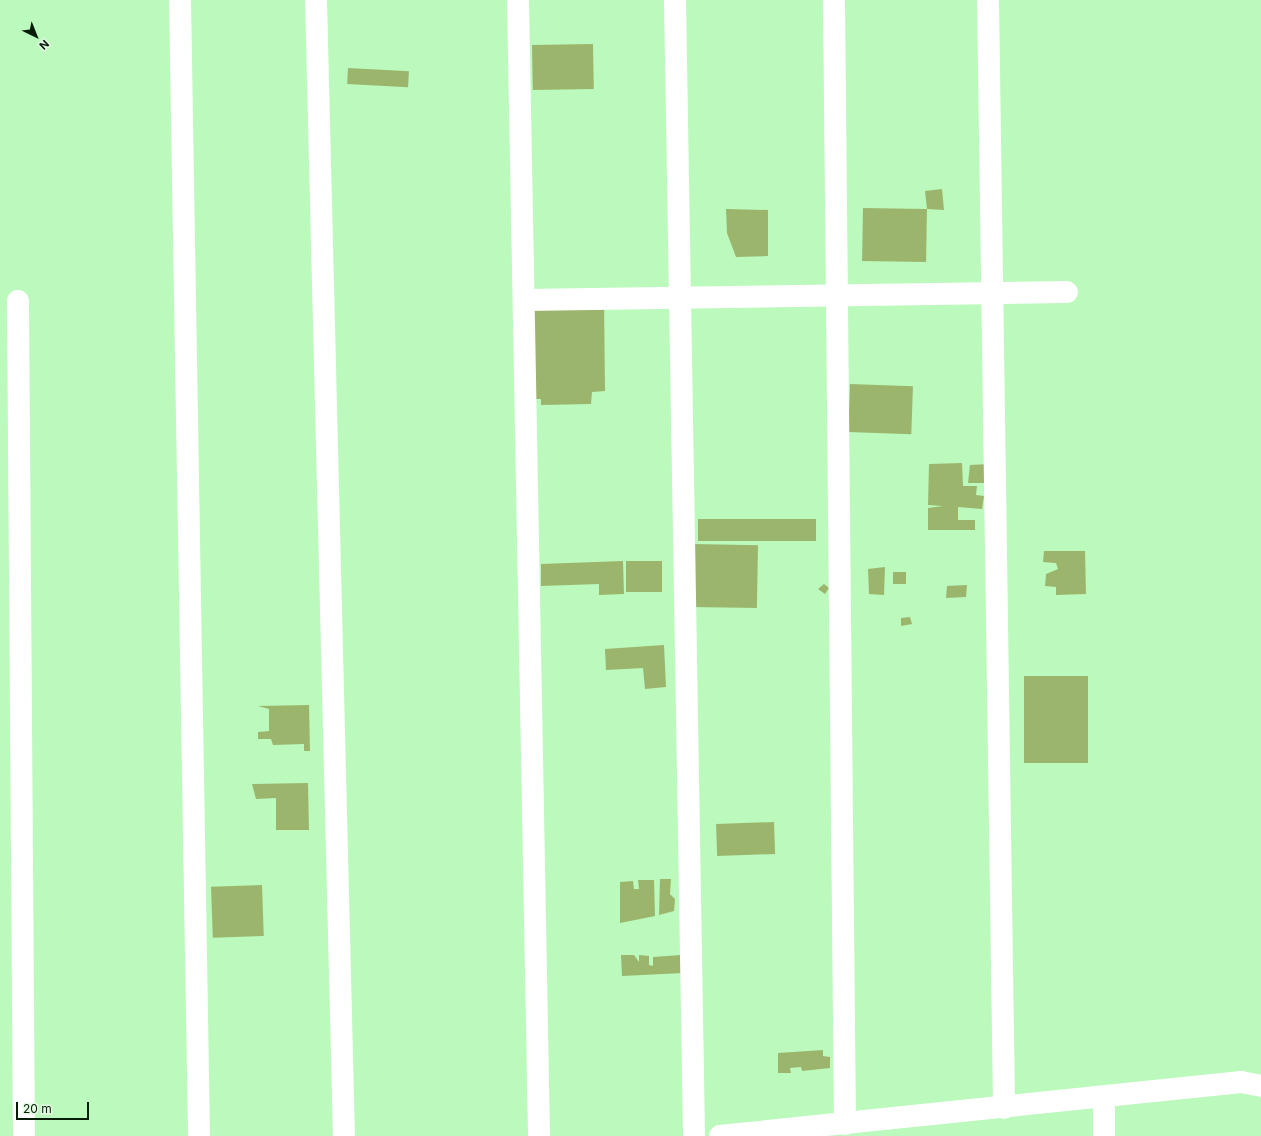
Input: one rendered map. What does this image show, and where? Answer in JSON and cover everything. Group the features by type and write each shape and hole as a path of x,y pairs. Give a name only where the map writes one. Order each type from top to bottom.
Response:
{"street":[{"path":"180,0 199,1136"},
{"path":"316,0 344,1136"},
{"path":"518,0 539,1136"},
{"path":"675,0 694,1136"},
{"path":"834,0 838,296 844,1124"},
{"path":"988,0 1004,1108"},
{"path":"524,300 1067,292"},
{"path":"18,301 24,1136"},
{"path":"720,1136 1104,1098 1241,1082 1261,1086"},
{"path":"1104,1098 1104,1136"}],"building":[{"path":"593,44 594,89 533,90 532,45"},
{"path":"348,68 409,71 408,87 347,84"},
{"path":"942,189 944,210 927,209 925,191"},
{"path":"863,208 927,209 926,262 862,261"},
{"path":"726,209 768,210 768,256 736,257 727,233"},
{"path":"604,299 605,391 592,392 591,404 541,405 541,399 526,399 524,300"},
{"path":"850,384 913,386 911,434 848,432"},
{"path":"962,463 963,486 977,486 976,495 984,496 982,509 958,507 958,520 975,520 975,530 928,530 928,508 943,506 928,505 929,464"},
{"path":"989,464 988,483 968,483 970,465"},
{"path":"698,519 816,519 816,541 698,541"},
{"path":"693,544 758,545 757,608 692,607"},
{"path":"1044,551 1085,551 1086,594 1056,595 1056,587 1045,586 1046,574 1058,569 1056,563 1043,562"},
{"path":"623,561 624,594 599,595 599,584 541,586 541,564"},
{"path":"626,561 662,561 662,592 626,592"},
{"path":"885,567 884,595 869,594 868,569"},
{"path":"893,572 906,572 906,584 893,584"},
{"path":"824,584 829,588 825,594 818,589"},
{"path":"967,585 966,597 946,598 947,586"},
{"path":"910,617 912,624 901,626 901,618"},
{"path":"664,645 666,687 645,689 643,668 606,670 605,649"},
{"path":"1024,676 1088,676 1088,763 1024,763"},
{"path":"309,705 310,751 304,751 304,744 273,745 271,739 258,739 258,732 269,731 269,709 258,706"},
{"path":"308,783 309,830 276,830 276,798 256,799 252,784"},
{"path":"774,822 775,854 717,856 716,824"},
{"path":"660,879 671,879 670,894 675,899 674,911 659,915"},
{"path":"638,880 654,880 655,916 620,923 620,882 633,881 634,889 639,889"},
{"path":"262,885 264,936 213,938 211,887"},
{"path":"621,955 634,955 639,962 639,955 649,956 649,965 653,966 653,957 681,955 683,973 622,976"},
{"path":"823,1050 823,1056 830,1057 830,1068 802,1071 801,1067 790,1068 791,1073 778,1073 778,1053"}]}
